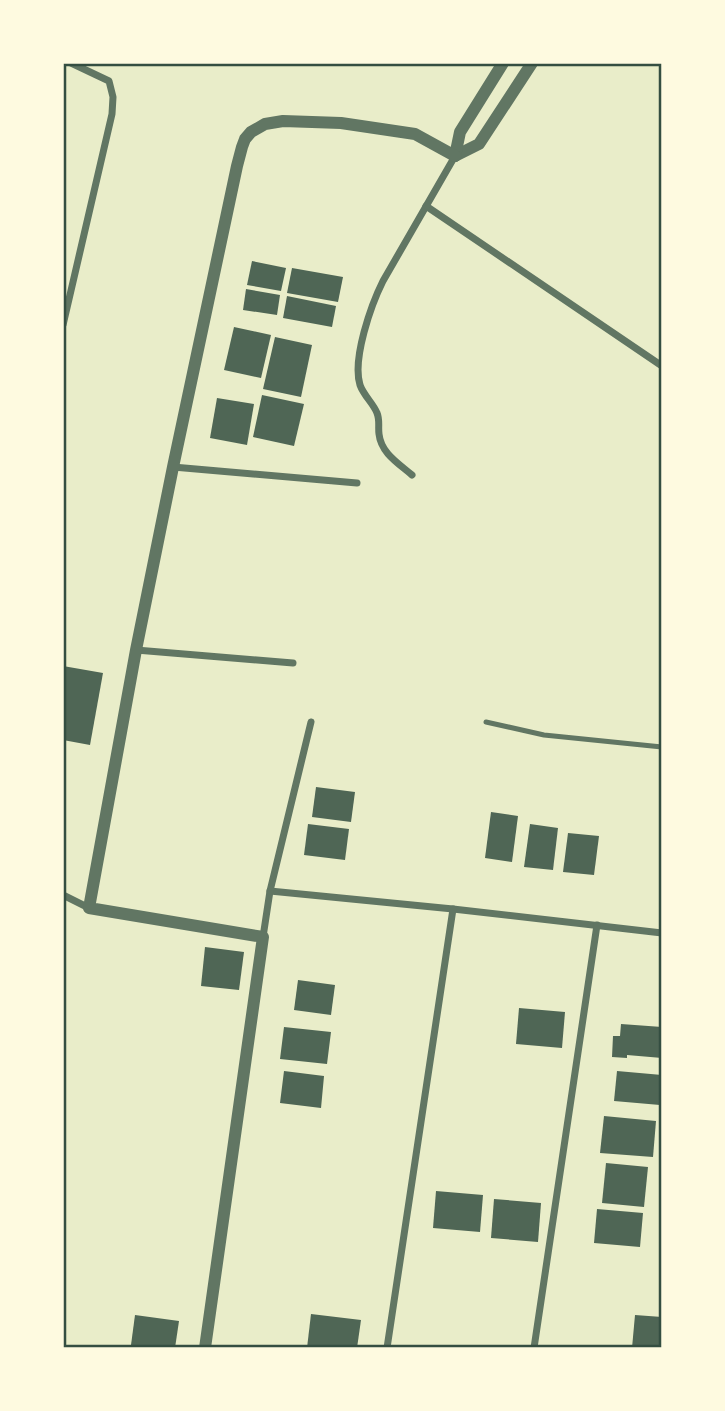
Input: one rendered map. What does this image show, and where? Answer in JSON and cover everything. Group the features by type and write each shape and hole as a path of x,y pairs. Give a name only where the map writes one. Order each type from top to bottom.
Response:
{"street":[{"path":"63,325 113,97 109,81 71,63"},
{"path":"412,475 386,453 380,443 377,413 363,391 358,376 361,349 373,302 383,281 455,156 460,132 503,63"},
{"path":"455,156 479,144 531,63"},
{"path":"89,908 136,650 173,467 245,139 265,124 283,121 341,123 415,134 455,156"},
{"path":"426,206 662,366"},
{"path":"173,467 357,483"},
{"path":"136,650 292,663"},
{"path":"205,1348 270,891 311,722"},
{"path":"270,891 662,933"},
{"path":"63,895 89,908 263,937"},
{"path":"387,1348 453,909"},
{"path":"534,1348 597,925"}],"lane":[{"path":"486,722 544,735 662,747"}],"building":[{"path":"252,261 286,268 281,291 247,285"},
{"path":"292,268 343,277 338,302 287,293"},
{"path":"246,289 280,295 277,315 243,310"},
{"path":"287,296 336,306 332,327 283,318"},
{"path":"234,327 271,335 261,378 224,370"},
{"path":"275,337 312,345 301,397 263,389"},
{"path":"262,395 304,404 294,446 253,437"},
{"path":"217,398 254,404 247,445 210,438"},
{"path":"63,666 103,673 90,745 63,740"},
{"path":"316,787 355,792 351,822 312,817"},
{"path":"491,812 518,816 512,862 485,858"},
{"path":"308,824 349,829 345,860 304,855"},
{"path":"530,824 558,828 553,870 524,867"},
{"path":"568,833 599,836 594,875 563,872"},
{"path":"205,947 244,952 239,990 201,986"},
{"path":"298,980 335,985 331,1015 294,1010"},
{"path":"519,1008 565,1012 562,1048 516,1044"},
{"path":"621,1024 662,1027 662,1058 627,1055 627,1058 612,1057 613,1036 620,1036"},
{"path":"284,1027 331,1032 327,1064 280,1059"},
{"path":"284,1071 324,1076 321,1108 280,1103"},
{"path":"617,1071 662,1075 660,1105 614,1101"},
{"path":"604,1116 656,1121 653,1157 600,1153"},
{"path":"606,1163 648,1167 644,1207 602,1203"},
{"path":"436,1191 483,1195 480,1232 433,1228"},
{"path":"494,1199 541,1203 538,1242 491,1238"},
{"path":"597,1209 643,1213 640,1247 594,1243"},
{"path":"311,1314 361,1320 357,1348 307,1348"},
{"path":"135,1315 179,1321 175,1348 131,1345"},
{"path":"635,1315 662,1317 662,1348 632,1348"}]}
